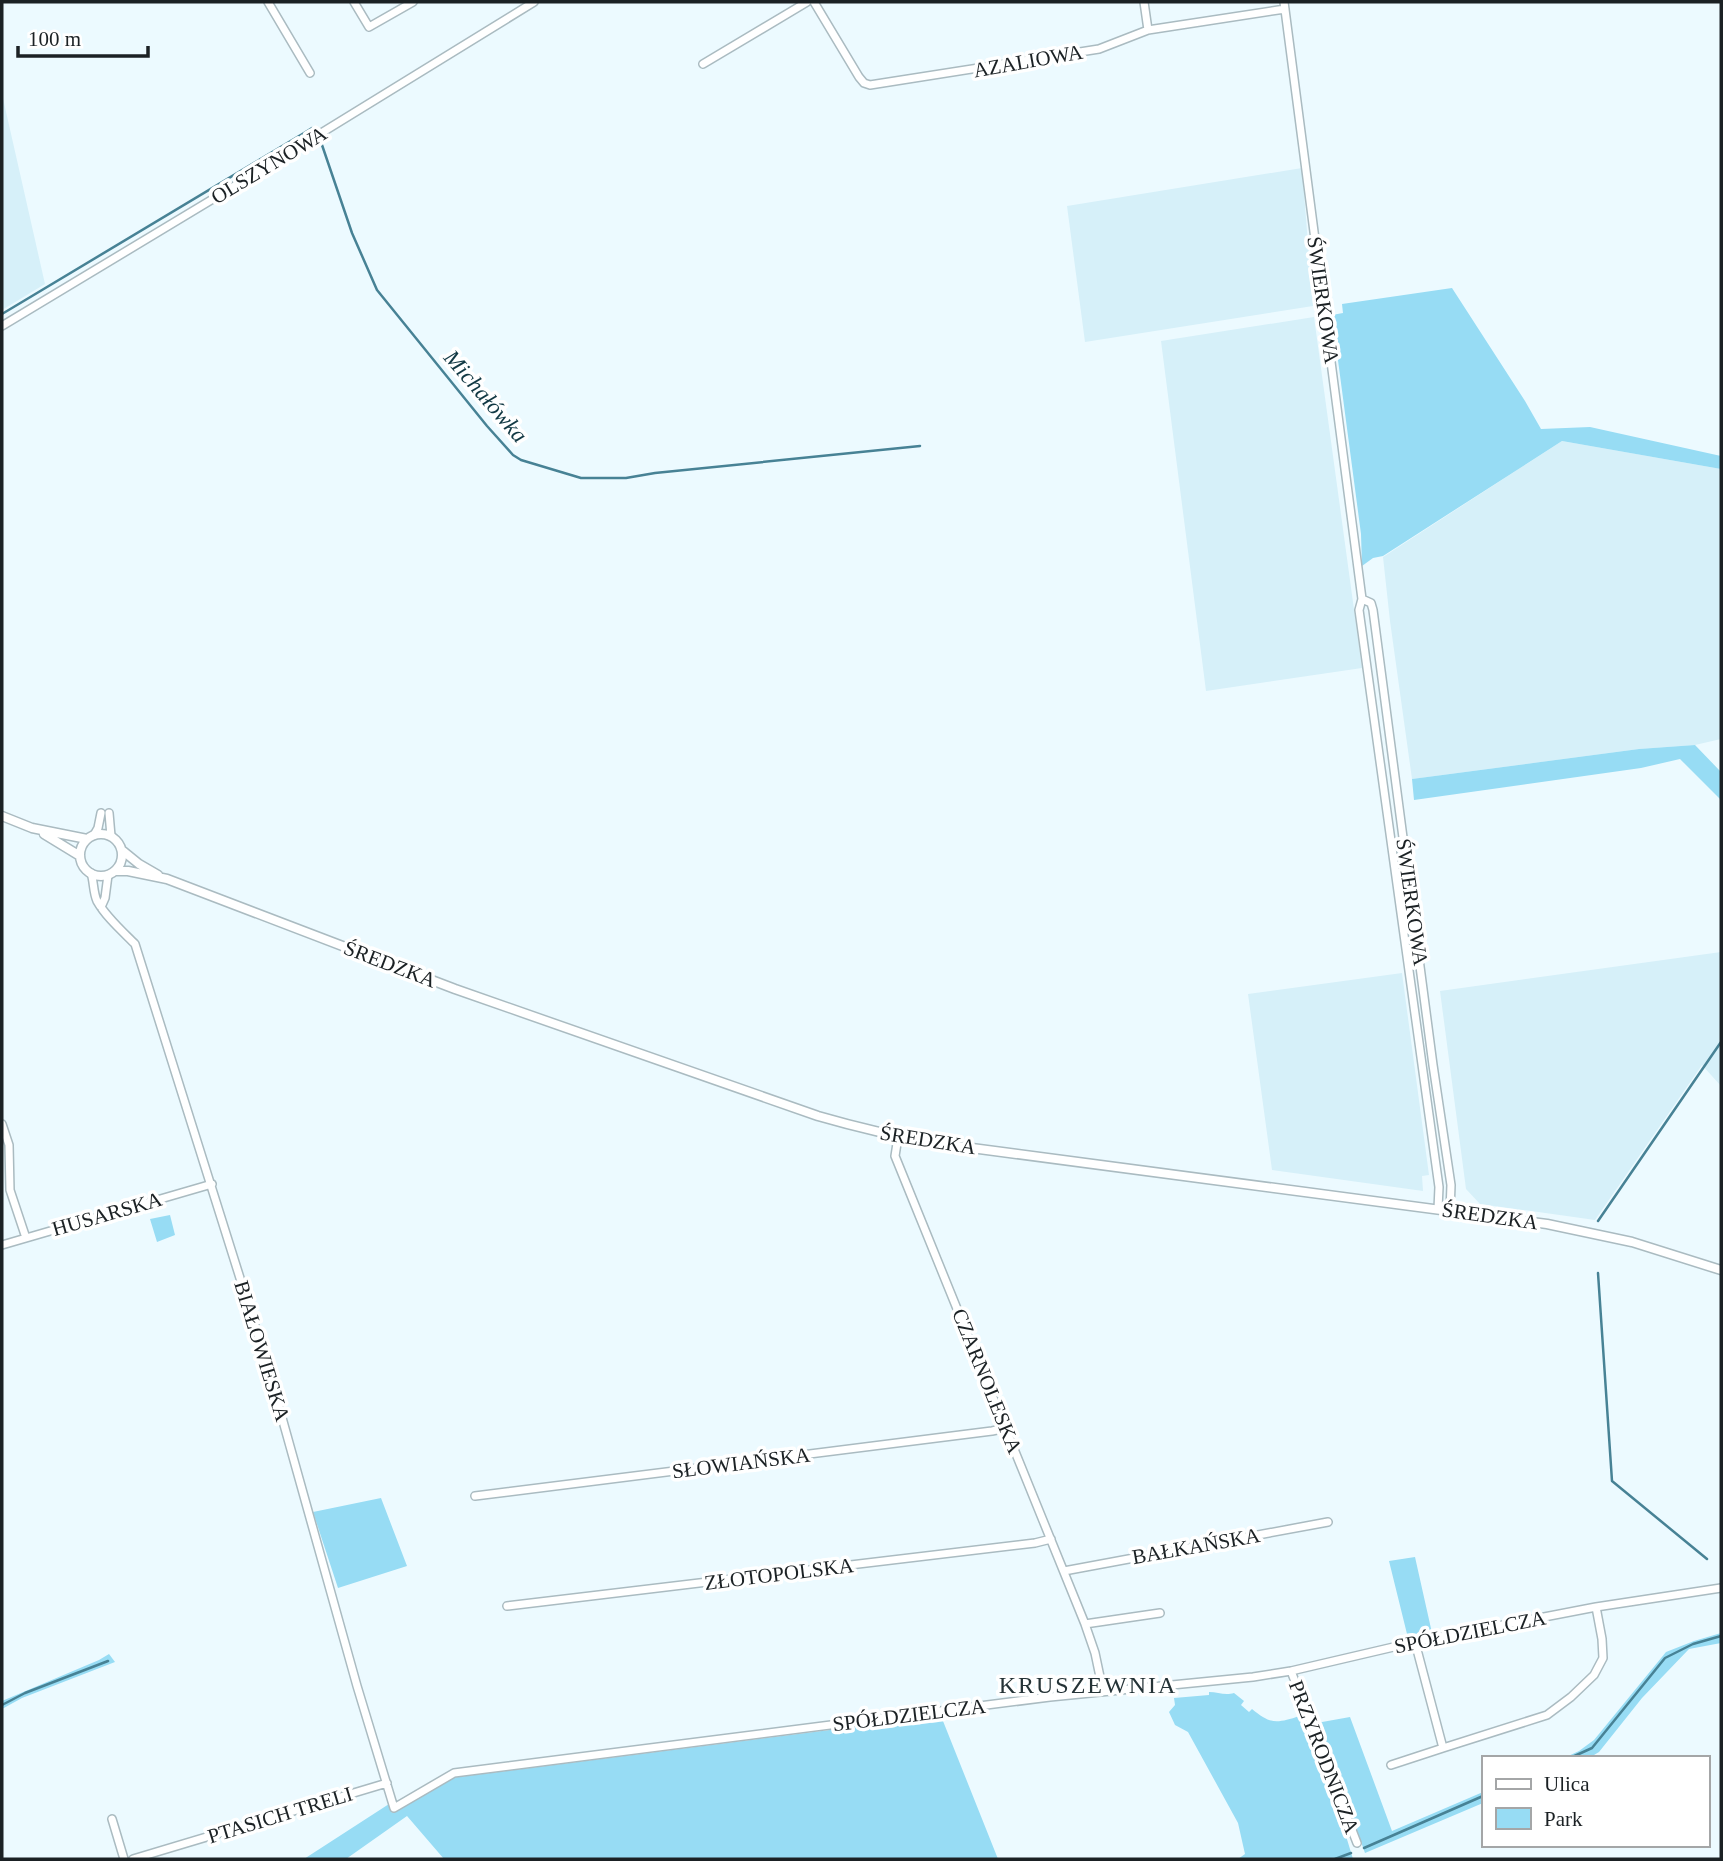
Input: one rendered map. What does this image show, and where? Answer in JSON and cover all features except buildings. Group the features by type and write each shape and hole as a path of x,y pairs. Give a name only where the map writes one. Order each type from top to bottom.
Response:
{"street":[{"path":"268,2 310,73"},
{"path":"354,2 369,27 414,2"},
{"name":"OLSZYNOWA","path":"2,326 534,2"},
{"path":"703,64 807,2"},
{"name":"AZALIOWA","path":"814,2 859,77 870,85 1099,49 1148,30 1284,5"},
{"path":"1144,2 1148,30"},
{"name":"ŚWIERKOWA","path":"1284,5 1362,599 1359,610 1438,1187 1438,1209"},
{"name":"ŚWIERKOWA","path":"1362,599 1371,603 1373,610 1451,1185 1450,1210"},
{"path":"111,836 105,813 98,828 82,847 80,856 83,866 90,873 99,876 112,873"},
{"path":"2,816 32,828 80,856"},
{"path":"32,828 91,837 103,834 118,841 122,862 112,873 101,907"},
{"name":"ŚREDZKA","path":"122,851 167,879 480,998 818,1116 898,1137 1548,1224 1632,1242 1721,1270"},
{"name":"BIAŁOWIESKA","path":"90,873 101,907 135,944 267,1364 394,1808"},
{"name":"ŚREDZKA","path":"112,873 167,879"},
{"path":"2,1124 9,1145 10,1190 26,1238"},
{"name":"CZARNOLESKA","path":"898,1137 895,1156 1085,1624 1104,1691"},
{"name":"HUSARSKA","path":"2,1245 212,1184"},
{"name":"SŁOWIAŃSKA","path":"475,1496 1006,1428"},
{"name":"BAŁKAŃSKA","path":"1064,1571 1328,1522"},
{"name":"ZŁOTOPOLSKA","path":"507,1606 939,1555 1051,1539"},
{"name":"SPÓŁDZIELCZA","path":"394,1808 454,1773 1104,1691 1253,1677 1596,1607 1721,1588"},
{"path":"1391,1765 1547,1715 1594,1675 1603,1658 1596,1607"},
{"path":"1085,1624 1160,1613"},
{"path":"1415,1642 1443,1748"},
{"name":"PRZYRODNICZA","path":"1291,1671 1357,1843"},
{"name":"PTASICH TRELI","path":"134,1859 387,1783"},
{"path":"112,1819 124,1859"}],"shaded area":[{"path":"2,94 45,284 2,310"},
{"path":"1302,168 1313,306 1085,342 1067,206"},
{"path":"1314,317 1362,668 1206,691 1161,341"},
{"path":"1562,441 1721,469 1721,739 1695,745 1639,749 1412,779 1383,557"},
{"path":"1721,952 1721,1086 1702,1065 1595,1220 1480,1204 1466,1189 1440,991"},
{"path":"1402,973 1429,1175 1422,1176 1423,1191 1272,1170 1248,994"}],"green space":[{"path":"1452,288 1541,429 1590,427 1721,456 1721,469 1562,441 1383,556 1373,558 1362,566 1361,534 1332,315 1343,313 1342,304"},
{"path":"1695,745 1721,772 1721,800 1680,759 1641,768 1414,800 1412,779 1639,749"},
{"path":"170,1215 175,1235 157,1242 150,1219"},
{"path":"381,1498 407,1566 338,1588 313,1512"},
{"path":"1415,1557 1432,1633 1408,1638 1389,1561"},
{"path":"1721,1633 1721,1643 1689,1649 1642,1698 1599,1752 1592,1756 1568,1756 1594,1740 1666,1652"},
{"path":"109,1654 115,1662 22,1698 2,1709 2,1701"},
{"path":"1209,1692 1234,1693 1244,1701 1241,1705 1249,1712 1252,1709 1264,1718 1274,1721 1300,1716 1311,1724 1350,1717 1392,1831 1482,1792 1482,1803 1365,1853 1351,1814 1338,1796 1321,1754 1353,1859 1238,1859 1245,1854 1238,1823 1188,1732 1175,1725 1169,1712 1175,1705 1174,1698 1209,1695"},
{"path":"941,1716 998,1859 444,1859 407,1816 346,1859 304,1859 389,1804 392,1813 450,1778"}],"waterway":[{"name":"Michałówka","path":"2,314 312,128 315,130"},
{"name":"Michałówka","path":"322,145 352,233 377,290 487,426 513,455 521,460 581,478 626,478 920,446"},
{"path":"1598,1221 1721,1042"},
{"path":"1598,1273 1612,1481 1707,1559"},
{"path":"1574,1756 1592,1748 1665,1658 1693,1644 1721,1636"},
{"path":"2,1705 25,1693 108,1661"},
{"path":"1364,1848 1482,1796"},
{"path":"1335,1859 1351,1853"}],"district":[{"name":"KRUSZEWNIA","path":"1088,1685"}]}
